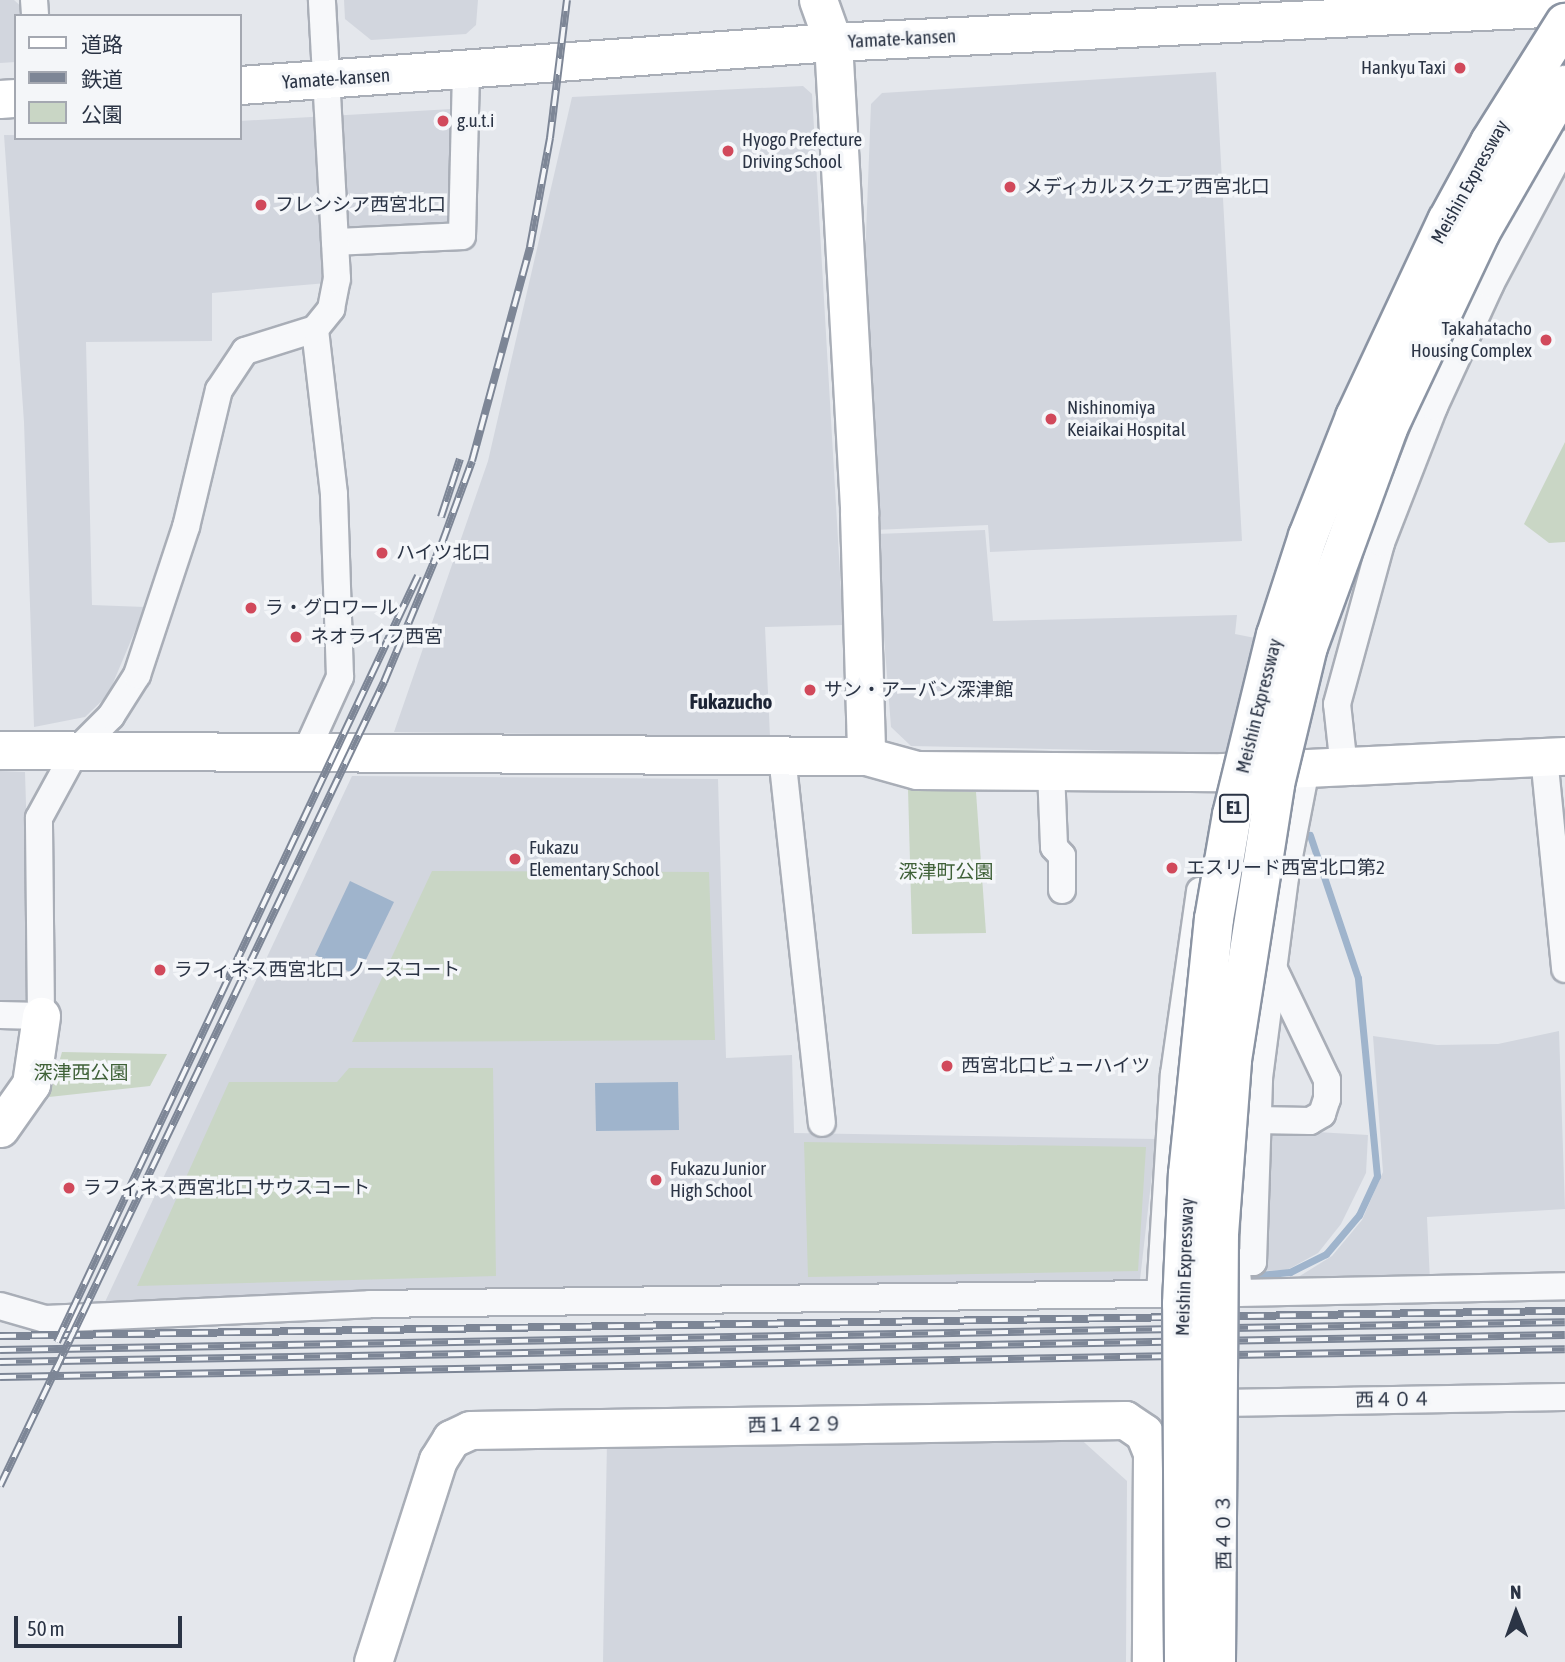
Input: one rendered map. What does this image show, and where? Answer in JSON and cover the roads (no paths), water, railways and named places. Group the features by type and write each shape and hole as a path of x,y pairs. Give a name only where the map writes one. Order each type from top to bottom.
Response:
{"highway":[{"name":"Meishin Expressway","path":"1184,1662 1182,1304 1188,1174 1214,919 1232,815 1276,635 1308,536 1355,417 1447,221 1489,142 1565,23"},
{"name":"Meishin Expressway","path":"1216,1662 1219,1234 1232,1060 1275,784 1308,647 1388,428 1480,233 1565,85"}],"street":[{"path":"0,1128 31,1084 41,1016 39,818 75,752 111,716 138,676 186,527 219,390 245,351 315,329 331,309 337,279 322,0"},
{"path":"818,0 833,42 859,513 866,756"},
{"name":"Yamate-kansen","path":"242,85 466,71 833,42 1565,7"},
{"path":"335,242 462,236 466,71"},
{"path":"1344,768 1337,704 1381,542 1434,407 1490,285 1565,144"},
{"path":"306,754 340,677 334,494 315,329"},
{"path":"0,750 866,756 917,770 1223,772 1555,756 1565,969"},
{"path":"782,756 822,1123"},
{"path":"1306,769 1272,965 1245,1262 1239,1293 1565,1286"},
{"path":"1051,771 1054,847 1062,856 1062,890"},
{"path":"0,1306 45,1319 370,1304 1160,1294 1174,1074 1191,943 1223,772"},
{"path":"1256,1120 1310,1121 1322,1114 1327,1099 1327,1080 1272,965"},
{"path":"0,1016 41,1016"},
{"path":"1164,1264 1245,1262"},
{"name":"西４０４","path":"1221,1403 1565,1397"},
{"name":"西４０３","path":"1221,1403 1228,1662"},
{"name":"西１４２９","path":"373,1662 438,1460 451,1440 470,1430 1125,1420 1144,1433 1152,1453 1151,1662"}],"water":[{"path":"350,881 394,902 358,976 315,955"},
{"path":"678,1082 679,1130 596,1131 595,1083"}],"waterway":[{"path":"1249,1276 1290,1272 1326,1254 1359,1215 1377,1176 1358,978 1310,835"}],"railway":[{"path":"0,1486 384,682 442,543 472,461 530,247 550,138 567,0"},
{"path":"441,517 460,459"},
{"path":"57,1342 418,576"},
{"path":"0,1336 1565,1311"},
{"path":"0,1350 1565,1322"},
{"path":"0,1362 1565,1335"},
{"path":"0,1377 1565,1349"}],"place":[{"name":"Hankyu Taxi","path":"1460,68"},
{"name":"g.u.t.i","path":"443,121"},
{"name":"Hyogo Prefecture Driving School","path":"728,151"},
{"name":"メディカルスクエア西宮北口","path":"1010,187"},
{"name":"フレンシア西宮北口","path":"261,205"},
{"name":"Takahatacho Housing Complex","path":"1546,340"},
{"name":"Nishinomiya Keiaikai Hospital","path":"1051,419"},
{"name":"ハイツ北口","path":"382,553"},
{"name":"ラ・グロワール","path":"251,608"},
{"name":"ネオライフ西宮","path":"296,637"},
{"name":"サン・アーバン深津館","path":"810,690"},
{"name":"Fukazu Elementary School","path":"515,859"},
{"name":"エスリード西宮北口第2","path":"1172,868"},
{"name":"ラフィネス西宮北口 ノースコート","path":"160,970"},
{"name":"西宮北口ビューハイツ","path":"947,1066"},
{"name":"Fukazu Junior High School","path":"656,1180"},
{"name":"ラフィネス西宮北口 サウスコート","path":"69,1188"}],"district":[{"name":"Fukazucho","path":"731,701"}],"park label":[{"name":"深津町公園","path":"946,872"},
{"name":"深津西公園","path":"81,1073"}]}
